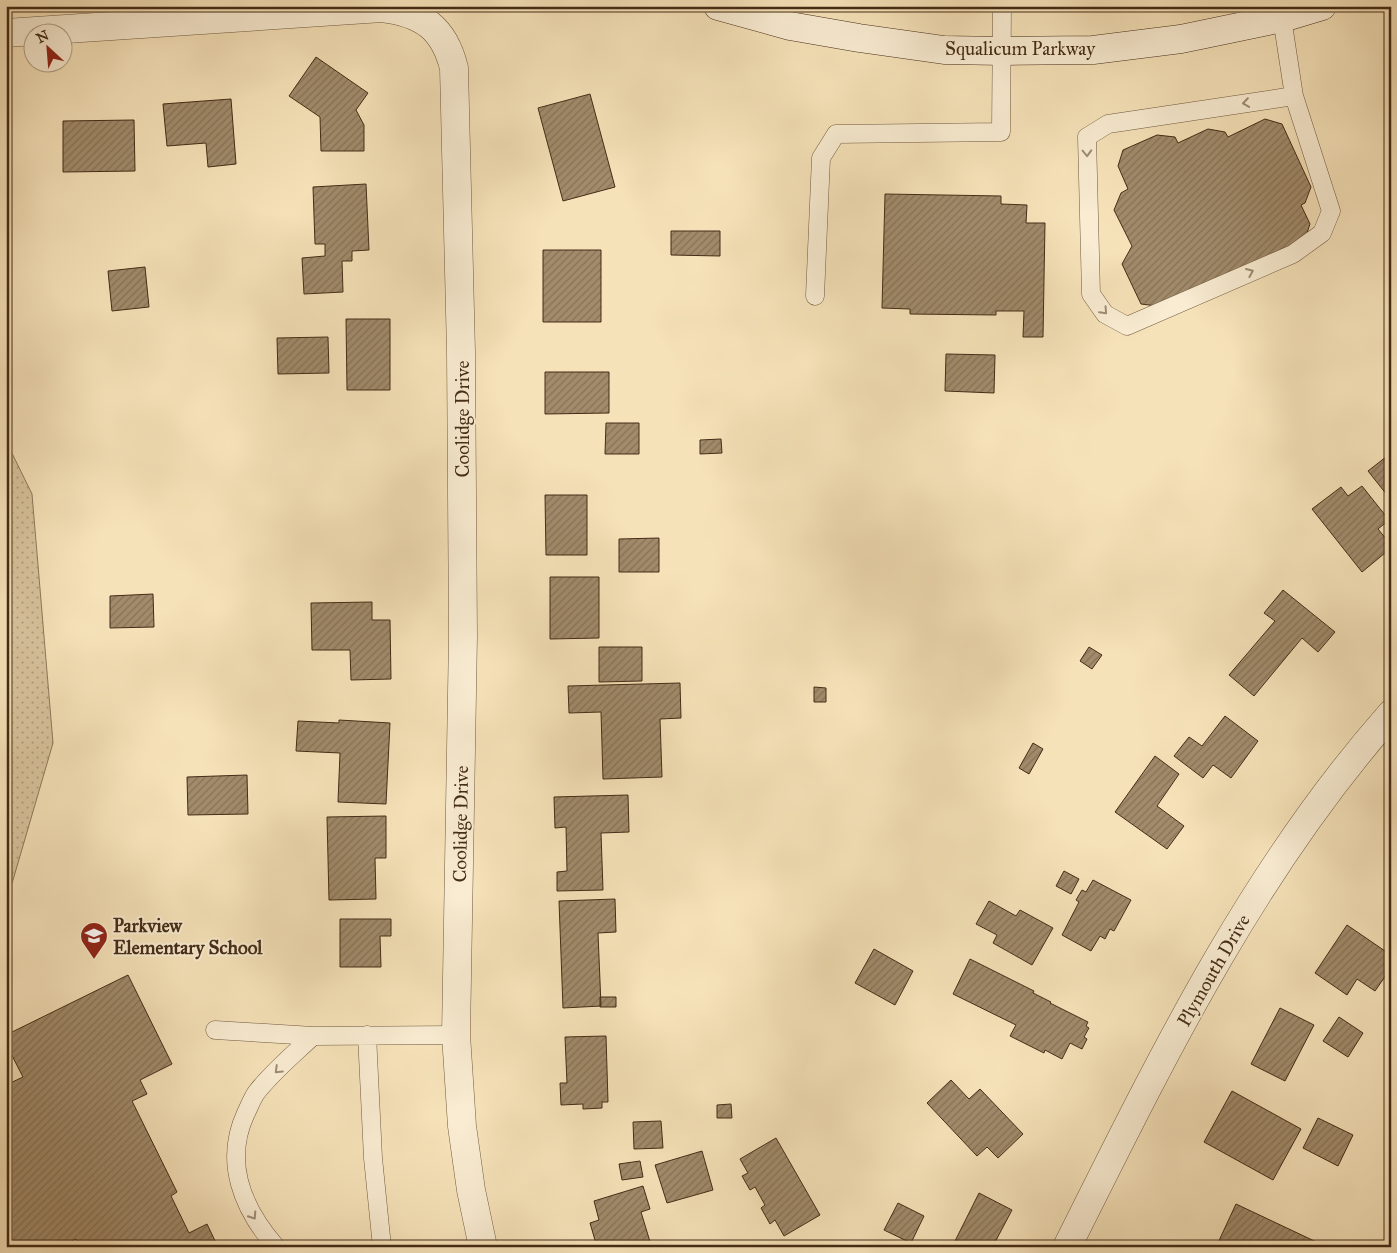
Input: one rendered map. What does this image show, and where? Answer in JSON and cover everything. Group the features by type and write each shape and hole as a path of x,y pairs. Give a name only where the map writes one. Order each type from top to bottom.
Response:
{"street":[{"name":"Squalicum Parkway","path":"718,6 790,26 859,38 944,50 1003,51 1093,50 1181,39 1282,18 1322,6"},
{"name":"Coolidge Drive","path":"6,33 382,8 400,10 416,15 436,31 450,53 454,68 461,352 463,626 456,1035 462,1126 471,1190 482,1247"},
{"name":"Plymouth Drive","path":"1067,1247 1185,1016 1239,924 1283,853 1327,790 1391,714"}],"lane":[{"path":"815,296 821,158 836,134 1002,132 1002,6"},
{"path":"1282,18 1294,96 1331,211 1322,233 1293,254 1127,326 1105,314 1091,294 1086,137 1108,124 1294,96"},
{"path":"215,1030 314,1036 456,1035"},
{"path":"367,1035 374,1158 382,1247"},
{"path":"276,1247 264,1234 247,1208 237,1172 236,1146 242,1122 255,1094 272,1075 314,1036"}],"shaded area":[{"path":"6,441 32,494 53,743 6,904"}],"building":[{"path":"316,57 368,93 356,110 364,125 364,151 321,151 320,117 289,96"},
{"path":"590,94 615,187 563,201 538,108"},
{"path":"231,99 236,164 208,167 206,143 167,146 163,104"},
{"path":"1265,119 1282,124 1311,187 1305,203 1301,205 1310,224 1305,239 1157,306 1141,304 1122,264 1132,246 1114,210 1121,193 1128,189 1118,166 1123,150 1157,135 1175,137 1178,143 1208,129 1225,132 1228,137"},
{"path":"134,120 135,171 63,172 63,121"},
{"path":"366,184 369,250 352,251 352,261 342,261 343,292 304,294 302,258 325,256 325,244 315,244 313,187"},
{"path":"885,194 1001,196 1001,204 1027,205 1026,223 1045,223 1043,337 1023,337 1024,311 996,311 996,315 910,314 910,309 882,308"},
{"path":"671,231 720,231 720,256 671,255"},
{"path":"543,250 601,250 601,322 543,322"},
{"path":"145,267 149,307 112,311 108,271"},
{"path":"346,319 390,319 390,390 347,390"},
{"path":"328,337 329,373 278,374 277,338"},
{"path":"946,354 995,355 994,393 945,391"},
{"path":"545,372 609,372 609,413 545,414"},
{"path":"606,423 639,423 639,454 605,454"},
{"path":"721,439 722,453 700,454 700,440"},
{"path":"1391,453 1391,500 1368,471"},
{"path":"1362,486 1389,520 1378,529 1391,545 1391,548 1362,572 1312,509 1341,487 1348,496"},
{"path":"545,495 587,495 587,555 546,555"},
{"path":"659,538 659,572 619,572 619,539"},
{"path":"550,577 599,577 599,638 550,639"},
{"path":"1283,590 1335,632 1318,652 1302,638 1254,696 1229,675 1275,621 1264,613"},
{"path":"153,594 154,627 110,628 110,596"},
{"path":"372,602 372,620 390,620 391,679 351,680 350,650 312,650 311,603"},
{"path":"599,647 642,647 642,681 599,682"},
{"path":"1089,647 1102,655 1092,669 1080,661"},
{"path":"680,683 681,718 660,719 662,777 603,779 601,712 569,713 568,686"},
{"path":"814,687 826,688 826,702 814,702"},
{"path":"1225,716 1258,741 1231,778 1213,765 1203,778 1174,756 1189,737 1202,746"},
{"path":"339,720 390,723 386,804 338,802 340,753 296,751 298,721 339,723"},
{"path":"1033,743 1043,749 1029,774 1019,768"},
{"path":"1155,756 1179,774 1157,806 1184,826 1167,849 1115,812"},
{"path":"247,775 248,814 188,815 187,777"},
{"path":"628,795 629,832 601,833 603,890 557,891 557,872 567,871 566,827 555,828 554,797"},
{"path":"386,816 386,858 375,858 376,899 329,900 327,817"},
{"path":"1064,871 1079,879 1071,894 1056,886"},
{"path":"1093,880 1131,900 1114,931 1110,929 1105,939 1100,936 1091,951 1062,935 1079,902 1076,900 1082,890 1086,892"},
{"path":"615,899 616,932 598,933 601,1006 563,1008 559,901"},
{"path":"989,901 1016,916 1020,910 1053,928 1032,965 993,943 997,935 976,924"},
{"path":"340,919 391,919 391,936 380,936 381,967 340,967"},
{"path":"1347,925 1385,951 1391,942 1391,968 1375,991 1357,979 1347,995 1315,973"},
{"path":"874,949 913,971 895,1005 855,983"},
{"path":"970,959 1034,991 1033,993 1050,1003 1088,1022 1086,1026 1089,1028 1084,1037 1087,1039 1082,1049 1070,1043 1062,1059 1045,1050 1044,1053 1010,1036 1016,1025 953,994"},
{"path":"128,975 172,1064 140,1080 147,1094 132,1101 177,1192 171,1196 189,1233 207,1224 218,1247 80,1247 76,1239 61,1247 6,1247 6,1085 23,1077 6,1044 6,1035"},
{"path":"600,997 616,997 616,1007 600,1007"},
{"path":"1280,1008 1314,1025 1285,1081 1251,1064"},
{"path":"1339,1017 1363,1033 1348,1057 1323,1041"},
{"path":"606,1036 608,1102 602,1102 602,1108 583,1109 583,1104 561,1105 560,1083 567,1083 565,1037"},
{"path":"951,1080 969,1099 980,1089 1023,1134 998,1158 987,1147 977,1156 927,1103"},
{"path":"1232,1091 1301,1129 1273,1180 1204,1142"},
{"path":"731,1104 732,1118 717,1118 717,1105"},
{"path":"1318,1118 1353,1135 1338,1166 1303,1148"},
{"path":"661,1121 663,1148 634,1149 633,1122"},
{"path":"776,1138 820,1215 784,1236 775,1220 770,1224 761,1208 765,1205 755,1187 750,1190 742,1176 748,1173 740,1159"},
{"path":"702,1151 713,1190 667,1203 655,1165"},
{"path":"640,1161 643,1177 622,1180 619,1164"},
{"path":"643,1186 650,1209 641,1212 651,1245 645,1247 597,1247 590,1223 599,1220 594,1201"},
{"path":"979,1193 1012,1210 993,1246 989,1244 988,1247 966,1247 955,1241"},
{"path":"898,1203 924,1216 911,1243 884,1230"},
{"path":"1236,1204 1327,1247 1216,1247"}],"place":[{"name":"Parkview Elementary School","path":"94,960"}]}
